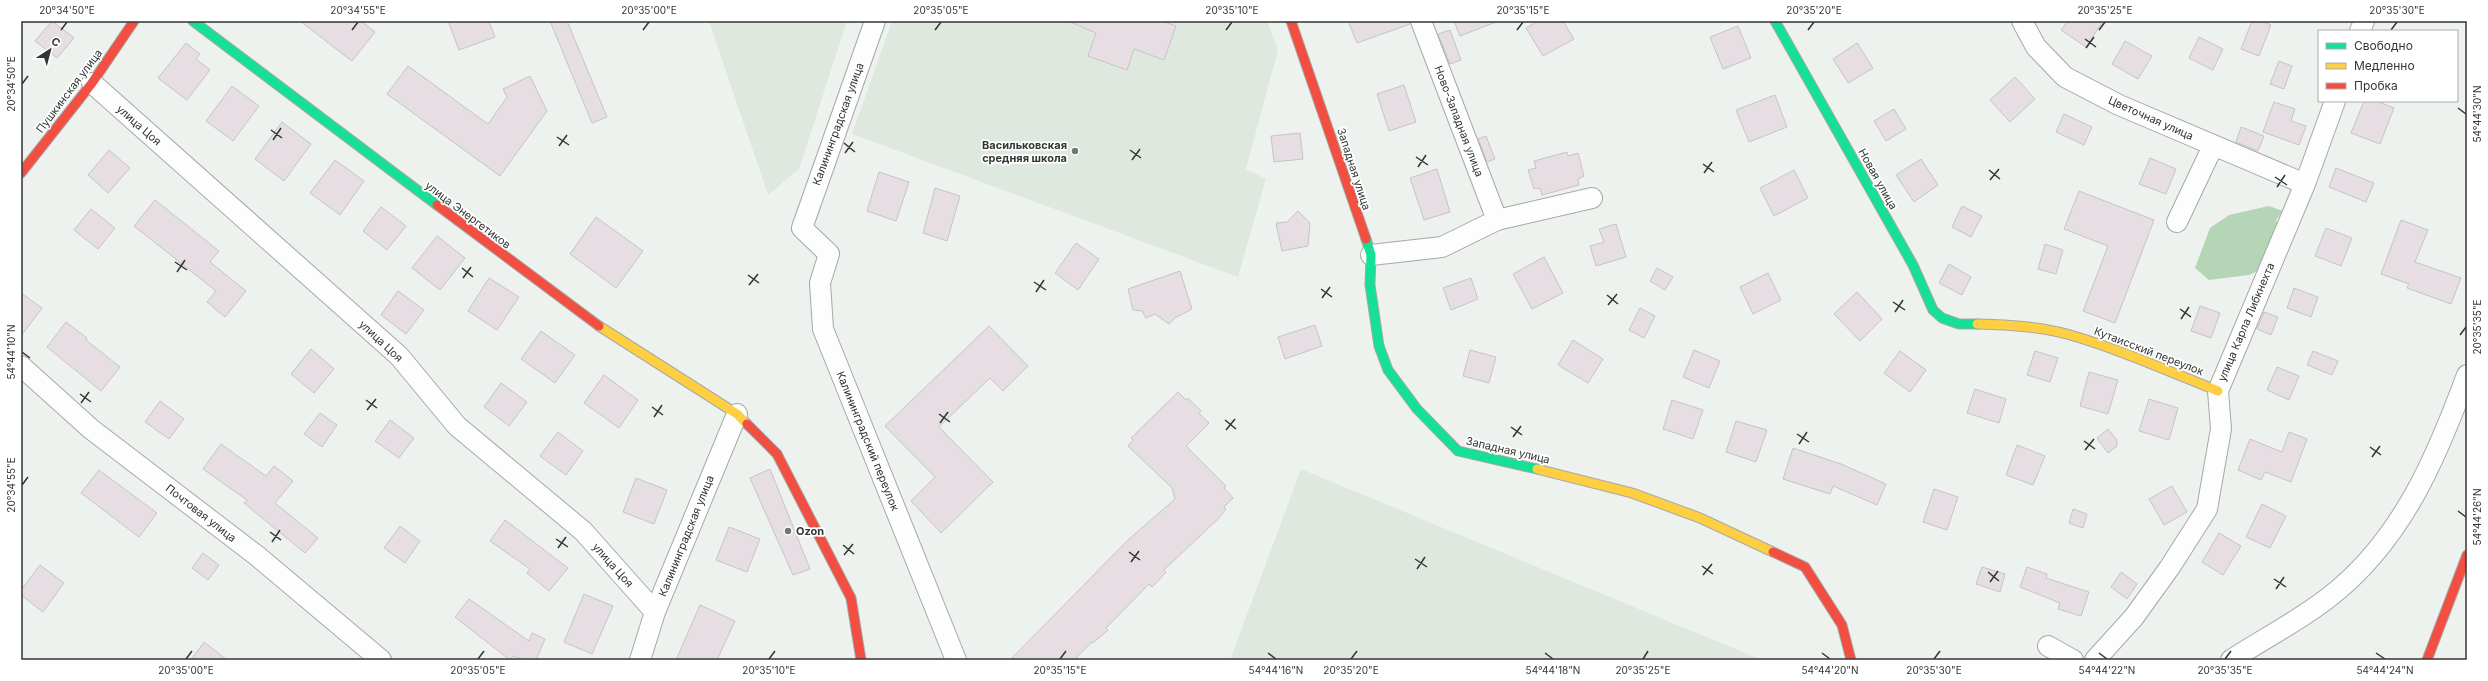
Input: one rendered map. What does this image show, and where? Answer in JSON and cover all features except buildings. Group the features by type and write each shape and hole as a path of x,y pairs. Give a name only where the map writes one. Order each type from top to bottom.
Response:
{"main road":[{"name":"Пушкинская улица","path":"21,173 92,84 134,21"},
{"name":"улица Энергетиков","path":"193,21 588,319 737,414 778,454 851,598 861,660"},
{"name":"Западная улица","path":"1290,21 1371,255 1370,285 1379,346 1388,370 1417,409 1458,451 1522,465 1632,493 1700,518 1805,567 1842,624 1851,660"},
{"name":"Новая улица","path":"1775,21 1913,266 1933,310 1942,318 1959,324 1976,324"},
{"name":"Кутаисский переулок","path":"1976,324 2008,325 2066,334 2128,354 2218,390"},
{"path":"2427,660 2467,555"}],"street":[{"name":"Калининградская улица","path":"802,228 875,21"},
{"name":"Ново-Западная улица","path":"1421,21 1498,220"},
{"name":"Цветочная улица","path":"2022,21 2036,48 2065,77 2119,105 2305,184"},
{"name":"улица Цоя","path":"92,84 399,356 458,426 582,531 655,612"},
{"name":"улица Карла Либкнехта","path":"2094,660 2139,610 2170,567 2207,509 2221,430 2218,390 2305,184 2335,102"},
{"path":"2178,222 2213,146"},
{"path":"1371,255 1442,247 1498,220 1592,198"},
{"name":"Калининградский переулок","path":"802,228 830,254 820,283 824,329 956,660"},
{"name":"Почтовая улица","path":"21,366 91,429 256,555 382,660"},
{"path":"2231,660 2293,622 2328,598 2353,577 2382,547 2424,480 2467,375"},
{"name":"Калининградская улица","path":"640,660 655,612 737,414"},
{"path":"2415,660 2436,637"},
{"path":"2048,646 2073,660"}],"shaded area":[{"path":"709,21 847,21 799,169 768,195"},
{"name":"Васильковская средняя школа","path":"892,21 1267,21 1278,50 1246,169 1266,179 1238,277 852,134"},
{"path":"2269,206 2283,211 2276,220 2281,233 2267,267 2249,275 2209,280 2195,268 2210,228 2229,215"},
{"path":"1301,469 1762,660 1230,660"}],"traffic: fast":[{"path":"193,21 437,205"},
{"path":"1775,21 1913,265 1933,310 1942,318 1959,324 1977,324"},
{"path":"1366,239 1371,255 1370,285 1379,346 1388,370 1417,409 1458,451 1537,469"}],"traffic: slow":[{"path":"1977,324 2011,325 2056,331 2067,334 2124,353 2218,391"},
{"path":"599,326 737,414 747,424"},
{"path":"1537,469 1632,493 1700,518 1773,552"}],"traffic: jam":[{"path":"21,173 92,83 134,21"},
{"path":"1291,21 1366,239"},
{"path":"437,205 599,326"},
{"path":"747,424 777,454 851,598 861,660"},
{"path":"1773,552 1805,567 1842,625 1851,660"},
{"path":"2427,660 2467,555"}],"place":[{"name":"Васильковская средняя школа","path":"1075,151"},
{"name":"Ozon","path":"788,531"}]}
